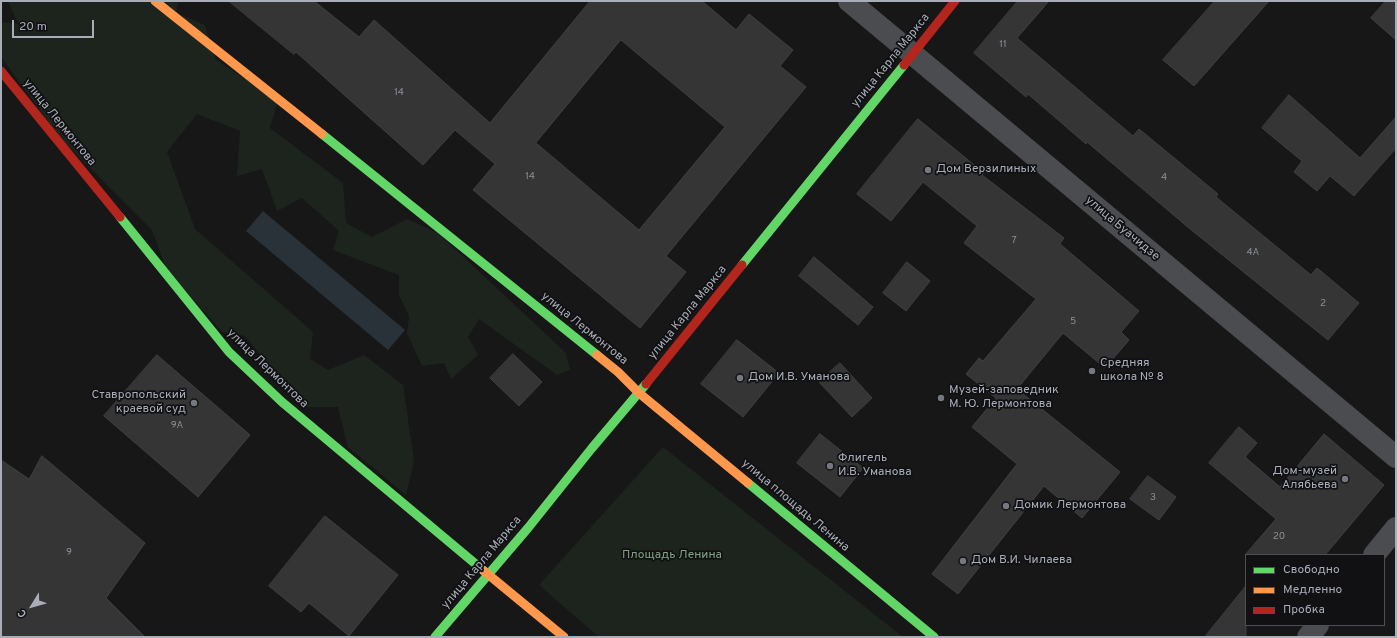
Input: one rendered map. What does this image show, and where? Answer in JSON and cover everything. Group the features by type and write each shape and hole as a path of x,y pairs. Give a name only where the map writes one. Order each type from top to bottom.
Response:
{"street":[{"name":"улица Лермонтова","path":"155,1 618,372 639,394"},
{"name":"улица Буачидзе","path":"849,1 1396,457"},
{"name":"улица Карла Маркса","path":"435,637 528,528 592,448 639,394 955,1"},
{"name":"улица Лермонтова","path":"1,71 229,352 282,402 564,637"},
{"name":"улица площадь Ленина","path":"639,394 934,637"},
{"path":"1375,554 1396,528"},
{"path":"1308,637 1317,626"}],"green space":[{"path":"8,1 178,1 176,13 205,25 216,60 278,100 270,128 343,183 346,223 372,237 407,219 438,233 566,353 570,370 557,375 479,319 468,337 478,355 451,379 444,363 422,366 407,333 409,316 399,295 399,275 333,250 339,231 302,198 277,211 262,169 237,176 240,131 197,114 167,152 195,229 313,332 310,359 328,370 364,355 403,385 414,461 406,495 348,447 338,407 304,407 245,336 222,332 166,268 152,230 61,139 1,57 1,22 18,24"},
{"name":"Площадь Ленина","path":"663,447 903,637 599,637 539,585"}],"shaded area":[{"path":"263,211 405,330 388,350 246,231"}],"building":[{"path":"229,1 314,1 359,37 374,20 490,123 590,1 702,1 736,30 749,14 793,50 780,66 806,87 666,256 686,272 640,328 473,190 495,164 455,130 423,165 296,52 294,54","holes":["621,40 725,127 639,230 536,143"]},
{"path":"1018,1 1049,1 1017,38 1133,136 1139,129 1218,194 1216,197 1311,275 1317,268 1359,303 1328,340 1189,228 1087,142 1086,144 1028,94 1026,97 974,53"},
{"path":"1215,1 1269,1 1194,86 1163,60"},
{"path":"1386,1 1396,1 1396,40 1371,18"},
{"path":"1289,95 1360,158 1396,117 1396,148 1354,196 1330,176 1317,191 1294,172 1302,161 1262,128"},
{"path":"918,119 984,173 982,175 1064,238 1060,244 1139,311 1121,332 1129,340 1105,368 1063,333 1017,389 1120,472 1082,518 1044,486 958,594 932,574 1017,464 972,427 996,398 966,374 979,358 983,361 1036,299 964,243 977,226 923,182 891,221 857,194"},
{"path":"814,257 873,307 858,325 799,276"},
{"path":"907,262 930,281 906,311 883,293"},
{"name":"Дом И.В. Уманова","path":"737,340 779,373 743,417 701,384"},
{"path":"513,354 542,382 519,406 490,378"},
{"name":"Ставропольский краевой суд","path":"157,355 250,435 198,497 104,416"},
{"path":"840,363 872,398 852,417 819,382"},
{"path":"1239,427 1257,443 1245,457 1280,487 1324,434 1384,485 1326,554 1246,554 1276,519 1209,463"},
{"name":"Флигель И.В. Уманова","path":"820,434 863,468 840,497 797,463"},
{"path":"42,456 145,543 106,598 145,637 1,637 1,460 29,479"},
{"path":"1148,476 1176,497 1159,520 1130,499"},
{"path":"325,516 398,575 349,636 309,603 301,612 269,586"},
{"path":"1245,587 1246,637 1205,637"}],"traffic: fast":[{"path":"742,265 904,65"},
{"path":"322,134 597,355"},
{"path":"120,217 229,352 282,402 484,571"},
{"path":"435,637 528,528 592,448 646,384"},
{"path":"748,483 934,637"}],"traffic: slow":[{"path":"155,1 322,134"},
{"path":"597,355 618,372 639,393 748,483"},
{"path":"484,571 564,637"}],"traffic: jam":[{"path":"904,65 955,1"},
{"path":"1,71 120,217"},
{"path":"646,384 742,265"}],"place":[{"name":"Дом Верзилиных","path":"928,170"},
{"name":"Средняя школа № 8","path":"1092,371"},
{"name":"Дом И.В. Уманова","path":"740,378"},
{"name":"Музей-заповедник М. Ю. Лермонтова","path":"941,398"},
{"name":"Ставропольский краевой суд","path":"194,403"},
{"name":"Флигель И.В. Уманова","path":"830,466"},
{"name":"Дом-музей Алябьева","path":"1345,479"},
{"name":"Домик Лермонтова","path":"1006,506"},
{"name":"Дом В.И. Чилаева","path":"963,561"}]}
